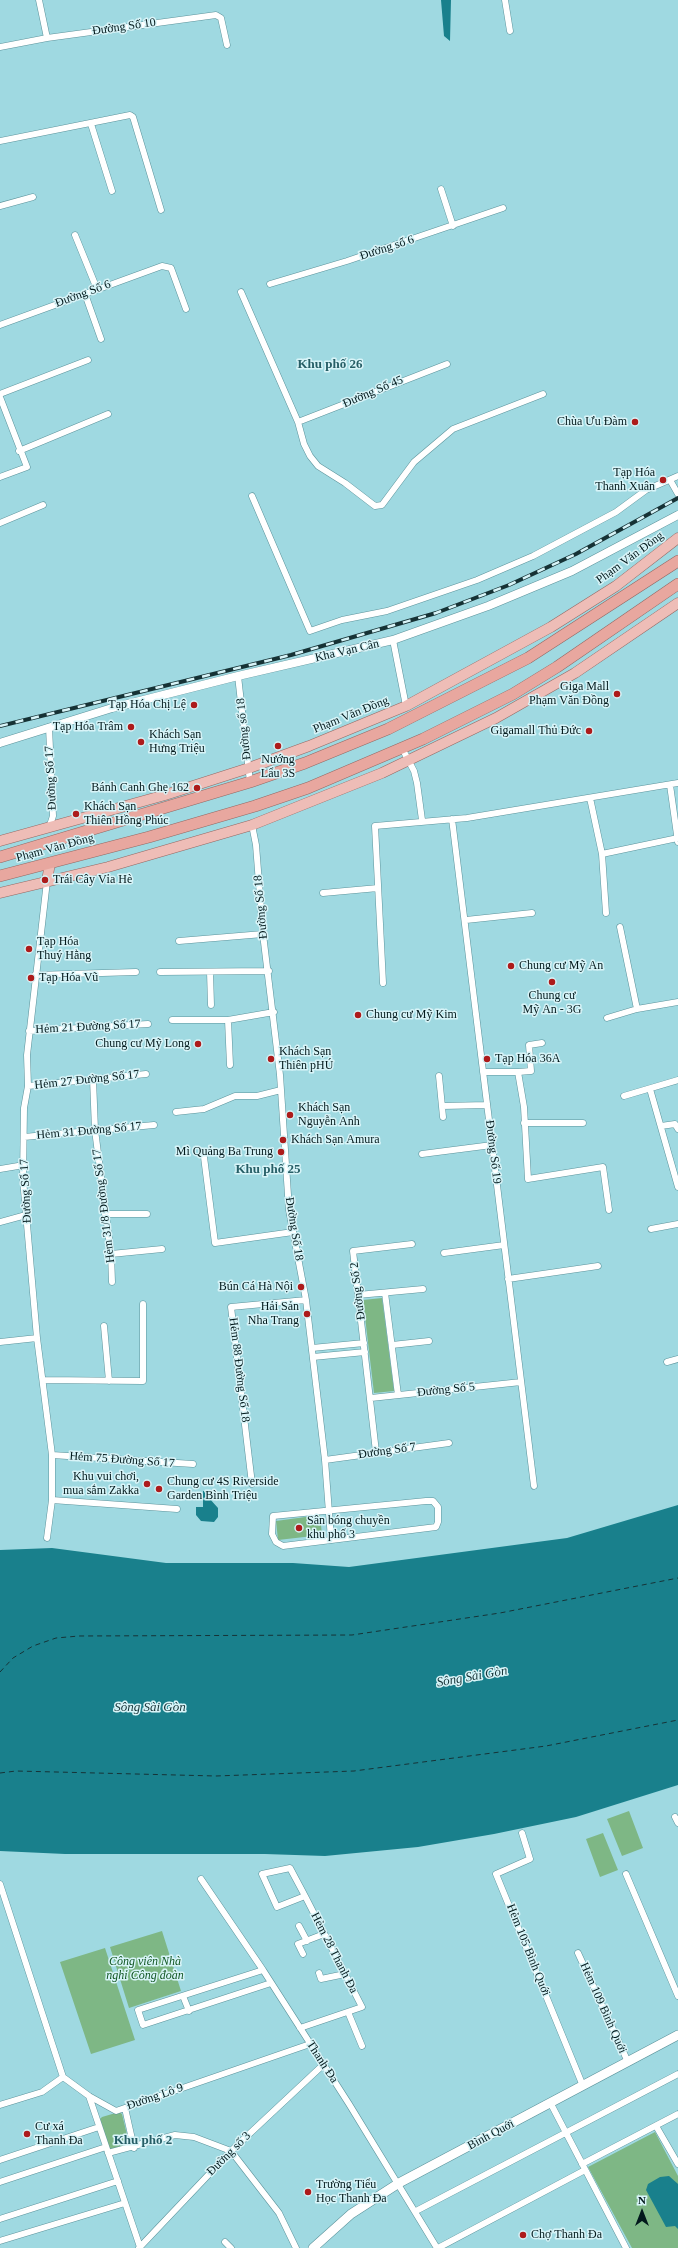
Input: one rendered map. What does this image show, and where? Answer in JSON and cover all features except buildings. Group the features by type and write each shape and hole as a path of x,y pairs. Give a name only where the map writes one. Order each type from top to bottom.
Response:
{"highway":[{"name":"Phạm Văn Đồng","path":"0,857 305,764 388,729 501,673 678,561"},
{"name":"Phạm Văn Đồng","path":"0,876 255,806 308,788 402,748 512,694 614,630 678,584"}],"main road":[{"name":"Phạm Văn Đồng","path":"0,841 165,795 249,768 309,746 406,706 518,647 564,619 648,563 678,538"},
{"path":"0,893 108,867 252,825 382,773 496,718 575,673 678,603"},
{"path":"614,630 623,641"},
{"path":"48,843 49,828"},
{"path":"47,881 50,863"},
{"name":"Bình Quới","path":"313,2248 351,2214 399,2183 551,2104 678,2035"}],"street":[{"path":"39,0 47,38"},
{"path":"505,0 510,31"},
{"name":"Đường Số 10","path":"0,46 47,38 216,15 221,18 227,45"},
{"path":"0,141 130,115 133,117 161,210"},
{"path":"91,124 112,191"},
{"path":"441,190 453,226"},
{"path":"0,206 33,197"},
{"name":"Đường số 6","path":"270,284 453,226 503,208"},
{"path":"75,236 97,289"},
{"name":"Đường Số 6","path":"0,324 85,294 154,267 167,266 173,274 186,309"},
{"path":"241,292 298,422 304,444 318,466 379,508 414,462 453,429 510,405 543,394"},
{"path":"85,294 101,339"},
{"path":"0,394 88,360"},
{"name":"Đường Số 45","path":"298,422 447,364"},
{"path":"0,397 27,467 0,477"},
{"path":"20,451 108,414"},
{"path":"252,496 310,631 342,620 387,610 478,580 539,552 616,512 646,490 678,476"},
{"path":"670,480 678,494"},
{"path":"0,523 44,505"},
{"name":"Kha Vạn Cân","path":"0,742 112,708 238,676 393,640 488,606 572,572 678,515"},
{"path":"393,640 406,706"},
{"name":"Đường số 18","path":"238,676 250,782"},
{"name":"Đường Số 17","path":"48,727 53,816 49,828"},
{"path":"402,748 414,771 422,820"},
{"path":"383,983 375,826 422,820 467,818 678,783"},
{"path":"602,854 678,839 670,784"},
{"path":"590,798 602,854 606,914"},
{"name":"Đường Số 19","path":"452,819 466,920 483,1072 534,1486"},
{"name":"Đường Số 18","path":"252,825 256,846 263,934 274,1012 289,1210 306,1300 324,1460 331,1539"},
{"name":"Đường Số 17","path":"47,881 29,1031 27,1055 28,1086 24,1108 26,1215 37,1338 52,1455 52,1500 47,1538"},
{"path":"323,894 378,888"},
{"path":"466,920 532,913"},
{"path":"620,927 637,1009"},
{"path":"178,941 263,934"},
{"path":"35,975 136,972"},
{"path":"160,972 269,972"},
{"path":"210,972 211,1005"},
{"path":"607,1018 637,1009 678,1002"},
{"path":"172,1020 228,1020 274,1012"},
{"path":"228,1020 230,1065"},
{"name":"Hẻm 21 Đường Số 17","path":"29,1031 148,1024"},
{"path":"483,1072 532,1071 529,1045 542,1043"},
{"path":"518,1072 524,1123 528,1179 603,1167 609,1210"},
{"name":"Hẻm 27 Đường Số 17","path":"28,1086 146,1074"},
{"path":"439,1076 443,1117"},
{"name":"Hẻm 31/8 Đường Số 17","path":"93,1079 95,1130 111,1254 112,1282"},
{"path":"624,1096 678,1080"},
{"path":"650,1089 677,1179 678,1187"},
{"path":"176,1112 204,1109 235,1096 257,1096 281,1090"},
{"path":"442,1106 487,1105"},
{"path":"524,1123 584,1123"},
{"path":"661,1126 675,1124 678,1129"},
{"name":"Hẻm 31 Đường Số 17","path":"24,1137 154,1125"},
{"path":"422,1154 492,1145"},
{"path":"204,1157 215,1243 293,1232"},
{"path":"0,1169 24,1164"},
{"path":"105,1214 148,1214"},
{"path":"0,1222 26,1215"},
{"path":"651,1228 678,1224"},
{"name":"Đường Số 2","path":"376,1452 353,1251 412,1244"},
{"path":"444,1253 504,1245"},
{"path":"111,1254 162,1248"},
{"path":"508,1279 598,1266"},
{"path":"358,1295 423,1289"},
{"path":"385,1293 398,1395"},
{"name":"Hẻm 88 Đường Số 18","path":"252,1484 231,1307 306,1300"},
{"path":"43,1380 143,1381 143,1304"},
{"path":"104,1326 109,1381"},
{"path":"0,1342 37,1338"},
{"path":"392,1345 429,1341"},
{"path":"312,1348 364,1343"},
{"path":"313,1356 365,1352"},
{"path":"667,1362 678,1359"},
{"name":"Đường Số 5","path":"371,1398 521,1382"},
{"name":"Đường Số 7","path":"324,1460 449,1443"},
{"name":"Hẻm 75 Đường Số 17","path":"52,1455 193,1464"},
{"path":"52,1500 177,1509"},
{"path":"426,1500 433,1501 438,1507 438,1522 436,1528 331,1539 283,1546 276,1542 272,1534 273,1516 329,1510 426,1500"},
{"path":"675,1817 678,1823"},
{"name":"Hẻm 105 Bình Quới","path":"522,1833 530,1859 496,1874 584,2086"},
{"name":"Hẻm 28 Thanh Đa","path":"300,2028 362,2007 305,1896 290,1868 262,1874 277,1907 305,1896"},
{"path":"626,1874 678,1996"},
{"name":"Thanh Đa","path":"201,1879 263,1970 324,2064 438,2248"},
{"path":"0,1884 63,2077 42,2092 0,2105"},
{"path":"298,1926 307,1941"},
{"path":"303,1954 298,1944 324,1934"},
{"name":"Hẻm 109 Bình Quới","path":"578,1953 628,2062"},
{"path":"263,1970 138,2010 143,2025 271,1983"},
{"path":"319,1973 321,1979 345,1974"},
{"path":"183,1996 189,2011"},
{"path":"348,2012 362,2046"},
{"name":"Đường Lô 9","path":"63,2077 89,2096 116,2111 310,2044"},
{"name":"Đường số 3","path":"140,2248 231,2151 324,2064"},
{"path":"416,2211 678,2074"},
{"path":"89,2096 140,2248"},
{"path":"551,2104 626,2248"},
{"path":"124,2108 134,2148"},
{"path":"438,2248 678,2114"},
{"path":"656,2126 678,2164"},
{"path":"0,2160 99,2127"},
{"path":"0,2182 107,2150 134,2148 175,2135 194,2137 231,2151 278,2213 296,2248"},
{"path":"0,2219 118,2181"},
{"path":"0,2241 125,2203"},
{"path":"225,2242 231,2248"}],"green space":[{"path":"382,1298 394,1391 374,1393 363,1300"},
{"name":"Sân bóng chuyền khu phố 3","path":"320,1515 322,1535 278,1540 276,1521"},
{"path":"629,1811 643,1848 622,1856 607,1819"},
{"path":"603,1833 618,1870 600,1877 586,1839"},
{"name":"Công viên Nhà nghỉ Công đoàn","path":"162,1931 181,1991 129,2008 110,1947"},
{"path":"105,1948 135,2040 91,2054 60,1962"},
{"path":"119,2112 122,2114 129,2143 127,2146 111,2149 109,2148 100,2119"},
{"path":"655,2132 678,2176 678,2248 632,2248 588,2167"}],"water":[{"path":"441,0 451,0 450,41 444,36"},
{"path":"203,1491 209,1491 209,1498 218,1508 218,1517 214,1522 201,1521 196,1515 196,1507 203,1507"},
{"name":"Sông Sài Gòn","path":"678,1505 678,1785 576,1817 494,1834 418,1847 325,1856 265,1854 65,1854 0,1851 0,1550 52,1548 166,1563 293,1563 349,1567 567,1538"},
{"path":"669,2176 678,2184 678,2229 675,2226 666,2227 646,2190 648,2184 660,2177"}],"ferry route":[{"path":"0,1672 13,1658 33,1646 56,1638 79,1636 352,1635 500,1613 678,1578"},
{"path":"0,1773 16,1771 216,1776 354,1771 546,1746 678,1720"}],"railway":[{"path":"0,726 291,655 436,613 509,585 576,554 678,498"}],"place":[{"name":"Chùa Ưu Đàm","path":"635,422"},
{"name":"Tạp Hóa Thanh Xuân","path":"663,480"},
{"name":"Giga Mall Phạm Văn Đồng","path":"617,694"},
{"name":"Tạp Hóa Chị Lệ","path":"194,705"},
{"name":"Tạp Hóa Trâm","path":"131,727"},
{"name":"Gigamall Thủ Đức","path":"589,731"},
{"name":"Khách Sạn Hưng Triệu","path":"141,742"},
{"name":"Nướng Lẩu 3S","path":"278,746"},
{"name":"Bánh Canh Ghẹ 162","path":"197,788"},
{"name":"Khách Sạn Thiên Hồng Phúc","path":"76,814"},
{"name":"Trái Cây Vỉa Hè","path":"45,880"},
{"name":"Tạp Hóa Thuý Hằng","path":"29,949"},
{"name":"Chung cư Mỹ An","path":"511,966"},
{"name":"Tạp Hóa Vũ","path":"31,978"},
{"name":"Chung cư Mỹ An - 3G","path":"552,982"},
{"name":"Chung cư Mỹ Kim","path":"358,1015"},
{"name":"Chung cư Mỹ Long","path":"198,1044"},
{"name":"Khách Sạn Thiên pHÚ","path":"271,1059"},
{"name":"Tạp Hóa 36A","path":"487,1059"},
{"name":"Khách Sạn Nguyễn Anh","path":"290,1115"},
{"name":"Khách Sạn Amura","path":"283,1140"},
{"name":"Mì Quảng Ba Trung","path":"281,1152"},
{"name":"Bún Cá Hà Nội","path":"301,1287"},
{"name":"Hải Sản Nha Trang","path":"307,1314"},
{"name":"Khu vui chơi, mua sắm Zakka","path":"147,1484"},
{"name":"Chung cư 4S Riverside Garden Bình Triệu","path":"159,1489"},
{"name":"Sân bóng chuyền khu phố 3","path":"299,1528"},
{"name":"Cư xá Thanh Đa","path":"27,2134"},
{"name":"Trường Tiểu Học Thanh Đa","path":"308,2192"},
{"name":"Chợ Thanh Đa","path":"523,2235"}],"district":[{"name":"Khu phố 26","path":"330,365"},
{"name":"Khu phố 25","path":"268,1170"},
{"name":"Khu phố 2","path":"143,2141"}]}
